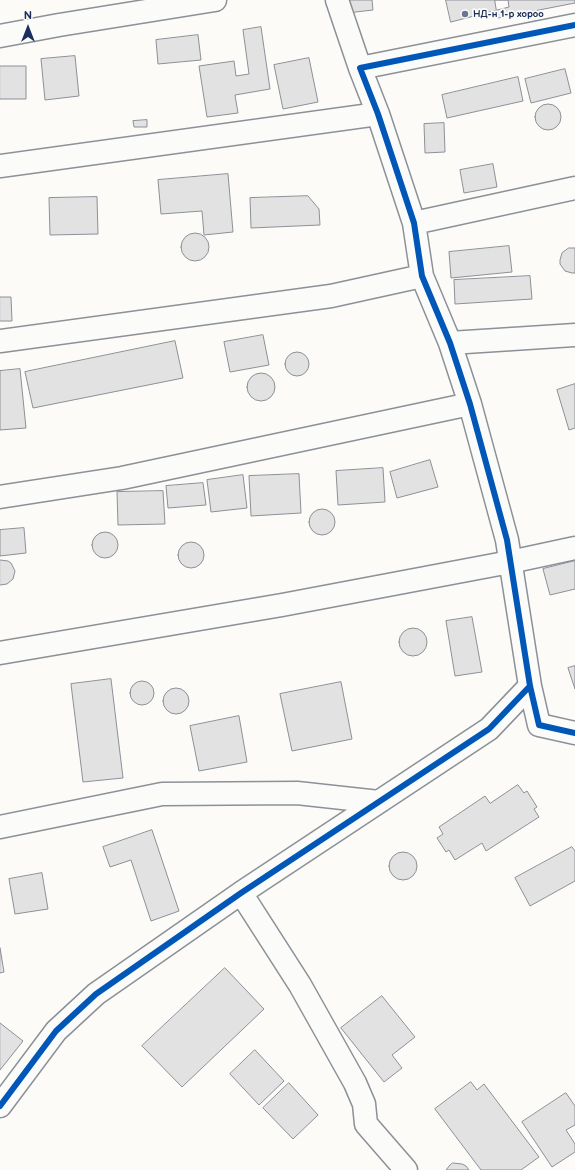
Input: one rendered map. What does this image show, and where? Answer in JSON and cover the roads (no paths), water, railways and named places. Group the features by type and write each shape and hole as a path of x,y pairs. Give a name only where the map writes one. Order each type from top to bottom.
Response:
{"street":[{"path":"0,36 214,0"},
{"path":"337,0 360,68 378,114 414,223 422,276 450,343 470,404 507,540 530,686 539,725 575,732"},
{"path":"360,68 575,25"},
{"path":"0,166 378,114"},
{"path":"414,223 575,188"},
{"path":"0,341 331,296 422,276"},
{"path":"450,343 575,335"},
{"path":"0,497 122,478 470,404"},
{"path":"0,653 282,605 510,562 575,548"},
{"path":"0,1106 56,1031 96,994 241,893 490,729 530,686"},
{"path":"0,827 162,794 297,793 379,802"},
{"path":"241,893 300,985 355,1083 364,1104 366,1124 406,1170"}],"place":[{"name":"НД-н 1-р хороо","path":"465,14"}]}
